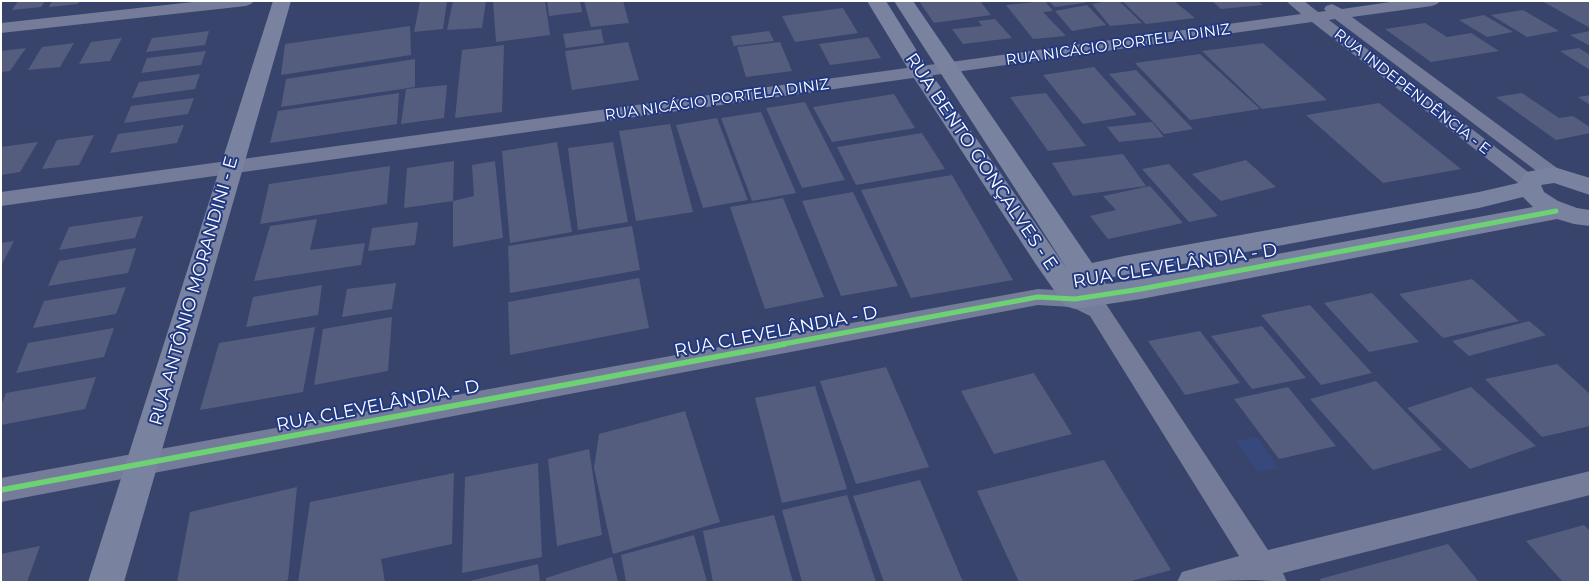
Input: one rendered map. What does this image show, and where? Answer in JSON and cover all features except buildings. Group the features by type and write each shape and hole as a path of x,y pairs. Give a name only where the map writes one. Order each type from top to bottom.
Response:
{"street":[{"path":"1,28 246,1"},
{"name":"RUA ANTÔNIO MORANDINI - E","path":"106,582 282,1"},
{"name":"RUA BENTO GONÇALVES - E","path":"876,1 920,72 1084,291"},
{"name":"RUA BENTO GONÇALVES - E","path":"903,1 948,68 1084,291 1266,573"},
{"name":"RUA INDEPENDÊNCIA - E","path":"1294,1 1318,9 1393,77 1529,185"},
{"name":"RUA NICÁCIO PORTELA DINIZ","path":"1,199 948,68 1318,9 1338,14 1432,1"},
{"name":"RUA INDEPENDÊNCIA - E","path":"1338,14 1418,74 1577,180"},
{"path":"1393,77 1418,74"},
{"name":"RUA CLEVELÂNDIA - D","path":"1084,291 1134,263 1479,200 1529,185 1540,175 1577,180"},
{"path":"1529,185 1538,200 1556,211 1590,218"},
{"name":"RUA CLEVELÂNDIA - D","path":"1,490 1038,297 1170,284 1556,211"},
{"path":"1192,582 1266,573 1590,483"}],"water":[{"path":"1257,437 1279,468 1258,472 1236,441"}],"cycle path":[{"path":"1,490 1038,297 1075,299 1141,289 1556,211"}]}
